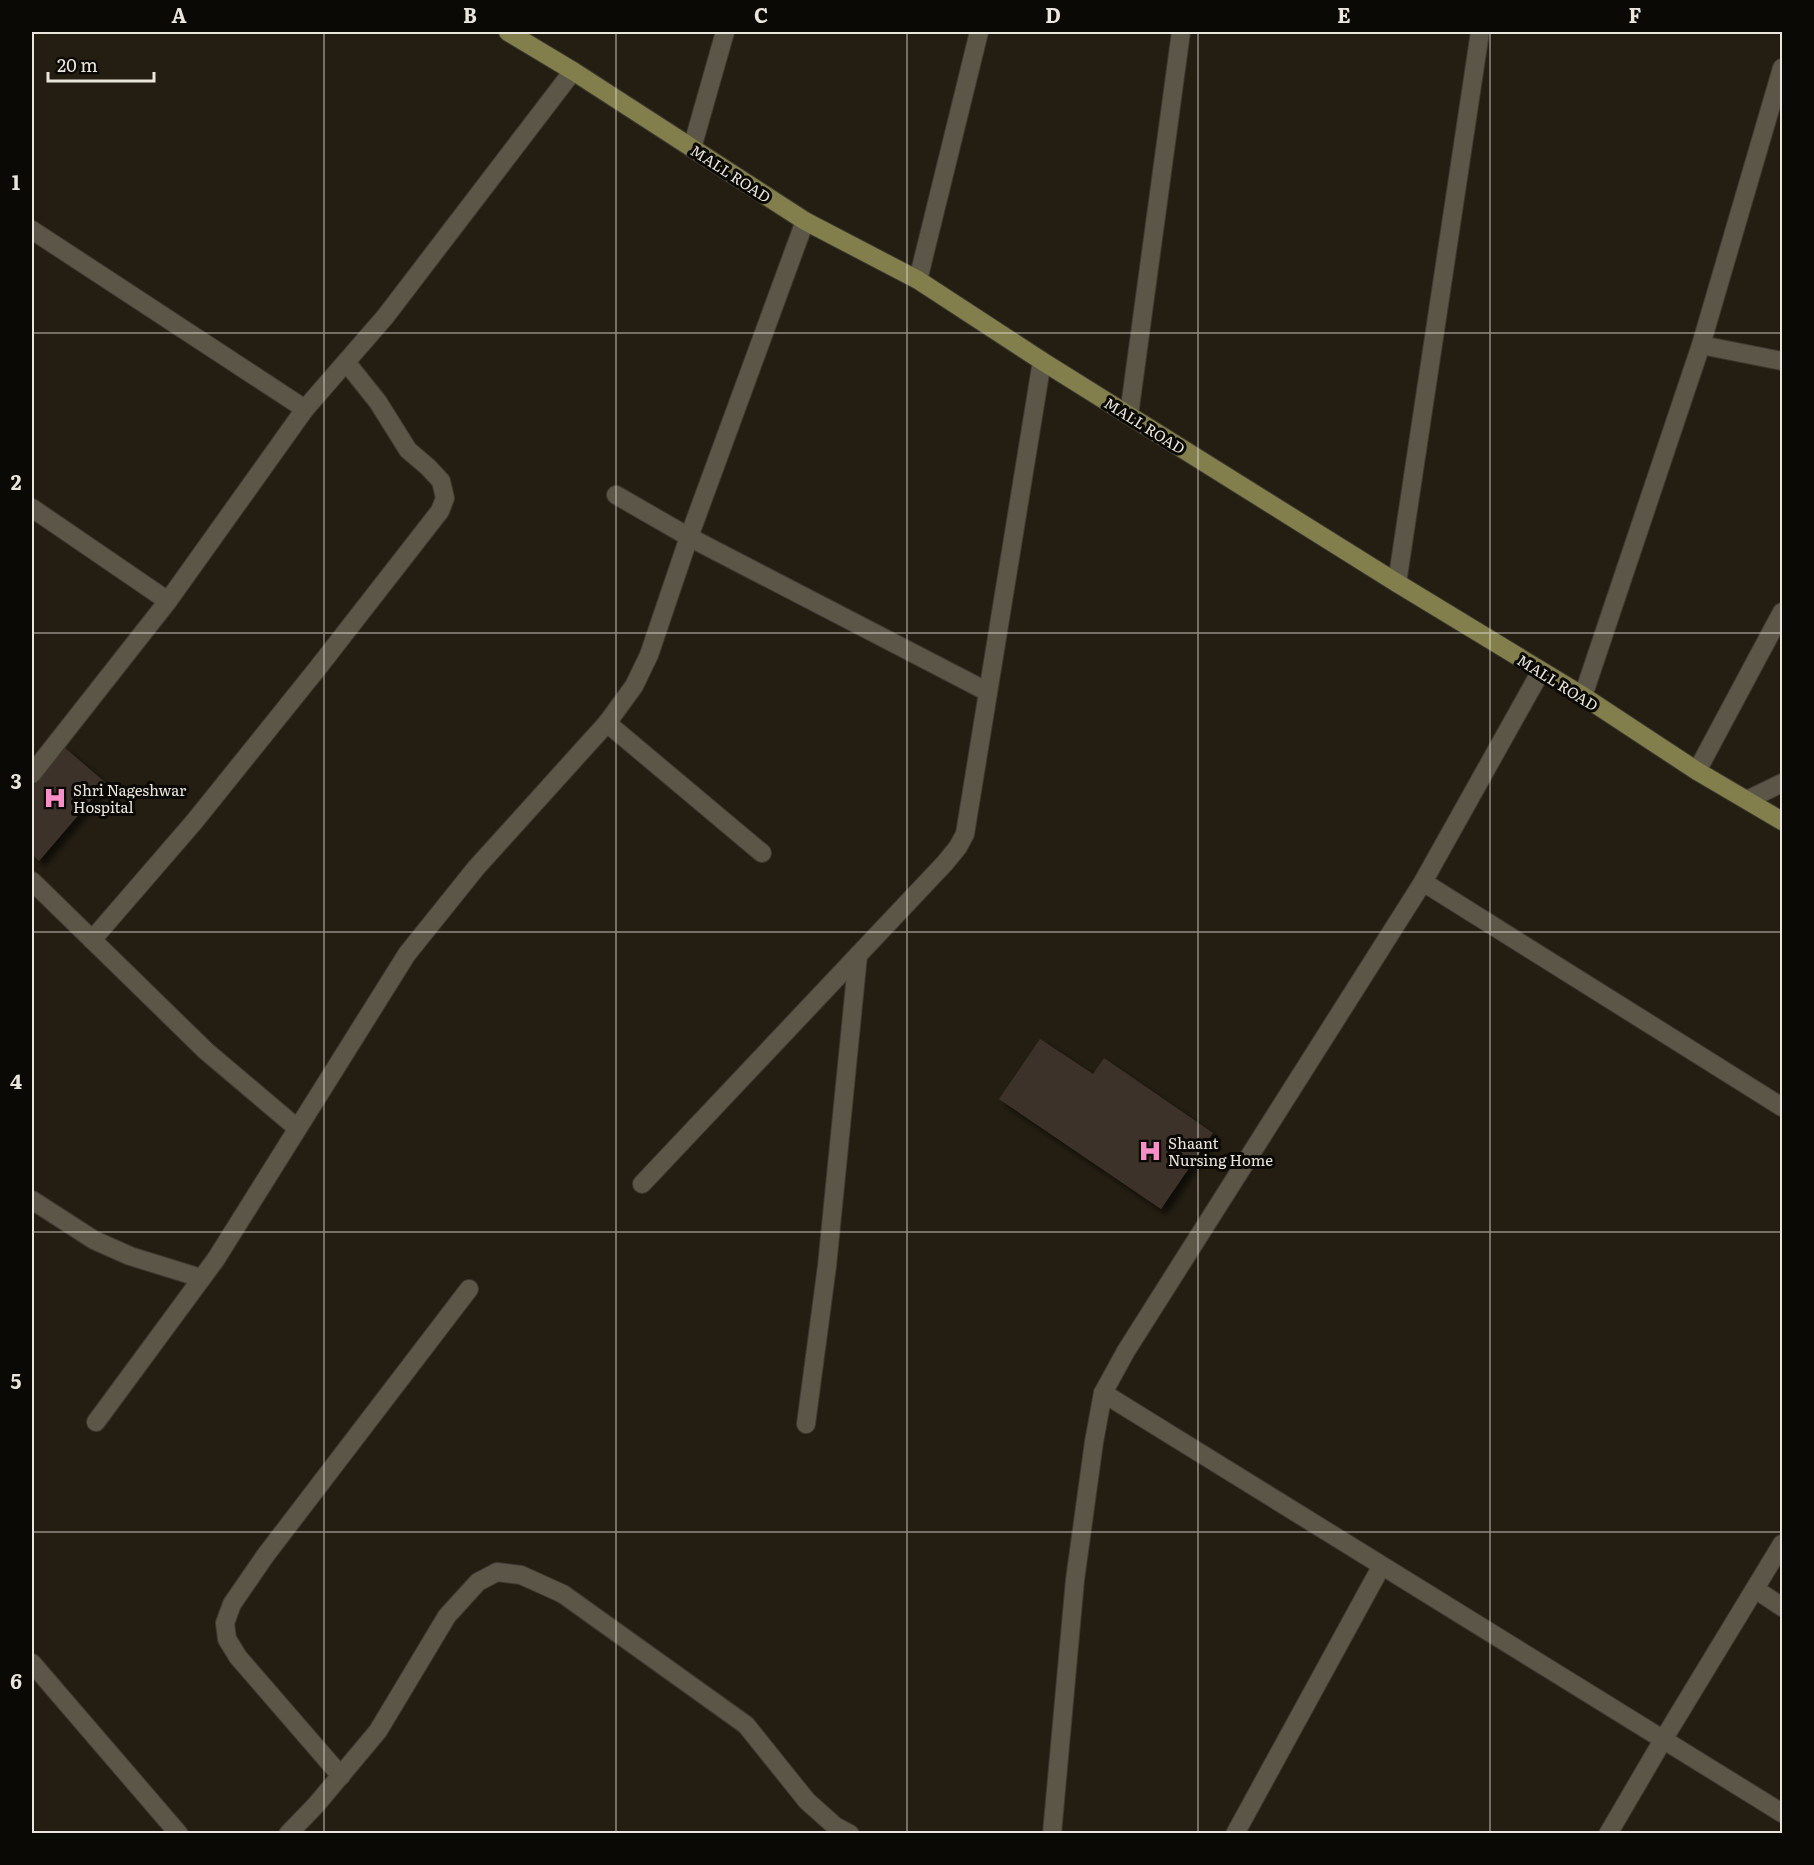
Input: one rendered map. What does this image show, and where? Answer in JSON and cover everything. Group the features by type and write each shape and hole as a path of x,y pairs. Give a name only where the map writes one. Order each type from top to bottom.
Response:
{"main road":[{"name":"MALL ROAD","path":"508,32 573,71 805,221 918,280 1042,362 1583,696 1697,771 1782,821"}],"street":[{"path":"692,148 725,32"},
{"path":"918,280 979,32"},
{"path":"1129,415 1181,32"},
{"path":"1397,583 1480,32"},
{"path":"1583,696 1701,345 1782,68"},
{"path":"32,774 168,602 305,409 385,317 573,71"},
{"path":"96,1422 216,1259 407,954 476,868 607,723 634,686 649,655 689,537 805,221"},
{"path":"32,230 305,409"},
{"path":"1701,345 1782,361"},
{"path":"92,940 201,813 440,511 445,498 441,481 408,450 378,402 346,362"},
{"path":"642,1184 945,863 958,848 965,834 1042,362"},
{"path":"615,495 689,537 988,693"},
{"path":"32,508 168,602"},
{"path":"1697,771 1782,612"},
{"path":"1052,1833 1076,1580 1094,1442 1103,1393 1126,1351 1423,882 1541,671"},
{"path":"607,723 762,853"},
{"path":"1747,800 1782,783"},
{"path":"32,881 206,1051 297,1128"},
{"path":"1423,882 1782,1107"},
{"path":"806,1424 827,1266 858,955"},
{"path":"32,1200 94,1240 130,1256 201,1278"},
{"path":"341,1776 238,1657 227,1639 225,1623 232,1604 265,1556 469,1289"},
{"path":"1103,1393 1782,1813"},
{"path":"1608,1833 1782,1544"},
{"path":"1235,1833 1381,1567"},
{"path":"288,1833 316,1805 378,1731 447,1616 478,1582 497,1572 520,1575 563,1594 746,1725 807,1801 835,1826 850,1833"},
{"path":"1755,1589 1782,1607"},
{"path":"32,1663 179,1833"}],"building":[{"path":"65,748 106,783 39,861 32,854 32,787"},
{"path":"1040,1039 1093,1074 1104,1058 1213,1133 1161,1209 999,1099"}],"place":[{"name":"Shri Nageshwar Hospital","path":"55,798"},
{"name":"Shaant Nursing Home","path":"1150,1151"}]}
